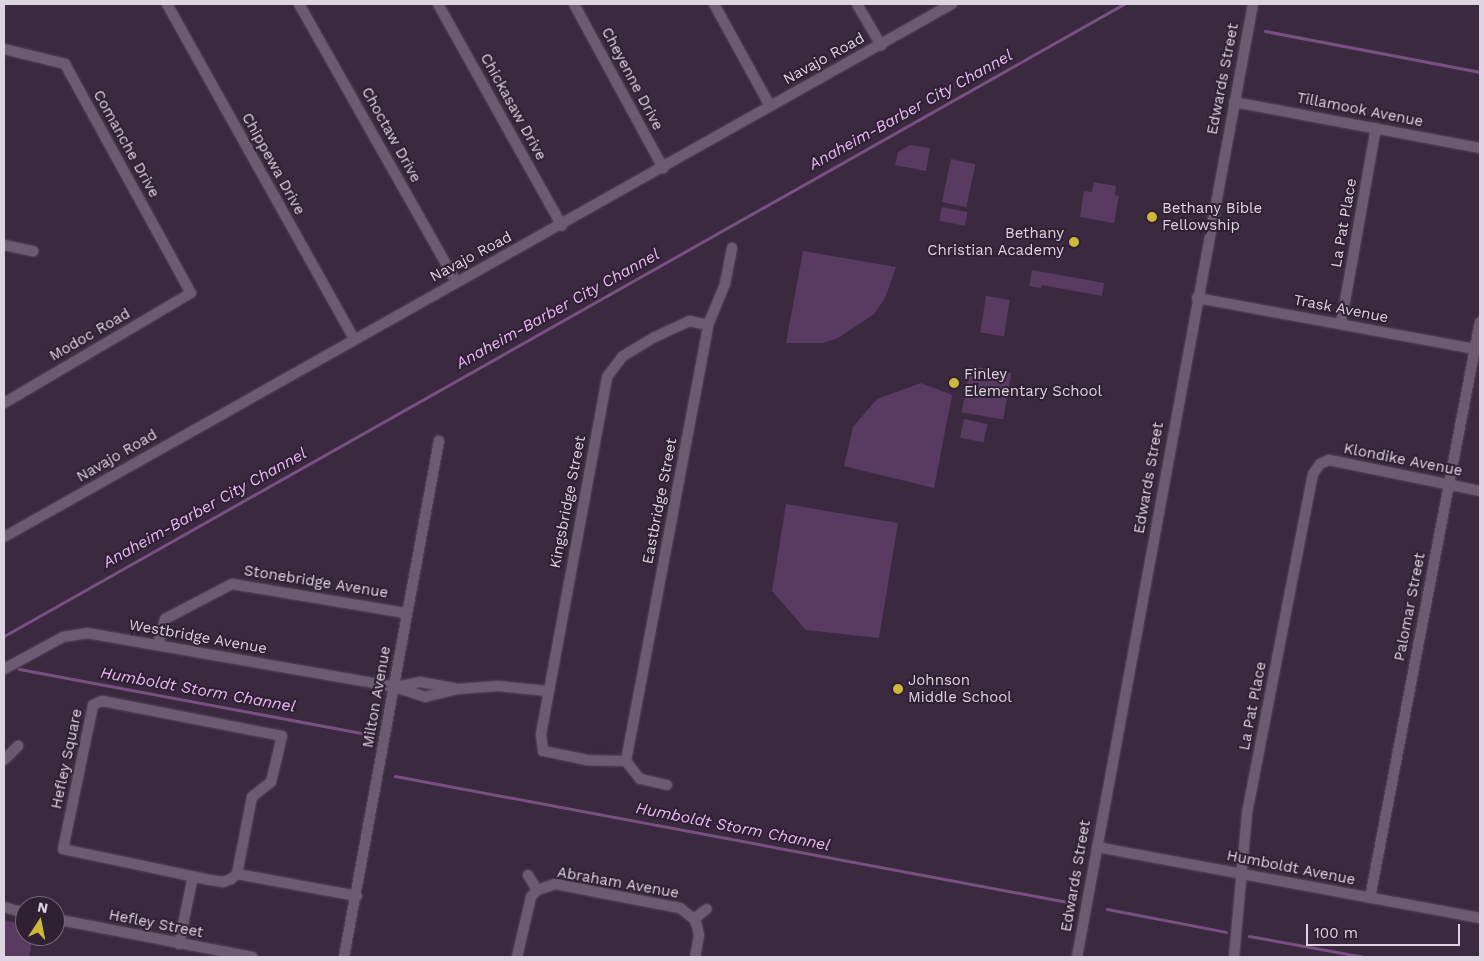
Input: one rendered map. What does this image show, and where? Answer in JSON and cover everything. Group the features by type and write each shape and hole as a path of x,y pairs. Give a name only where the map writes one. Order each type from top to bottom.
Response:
{"street":[{"name":"Chippewa Drive","path":"167,4 354,338"},
{"name":"Choctaw Drive","path":"299,4 456,282"},
{"name":"Chickasaw Drive","path":"438,4 562,226"},
{"name":"Cheyenne Drive","path":"574,4 663,168"},
{"path":"714,4 770,106"},
{"path":"857,4 881,45"},
{"name":"Navajo Road","path":"4,538 354,338 562,226 952,4"},
{"name":"Edwards Street","path":"1077,957 1197,298 1253,4"},
{"name":"Comanche Drive","path":"4,49 65,64 191,293"},
{"name":"Tillamook Avenue","path":"1234,102 1480,148"},
{"name":"La Pat Place","path":"1341,324 1376,128"},
{"path":"4,245 33,250"},
{"name":"Eastbridge Street","path":"626,762 708,324 725,284 732,248"},
{"name":"Modoc Road","path":"4,403 191,293"},
{"name":"Trask Avenue","path":"1197,298 1478,349"},
{"name":"Kingsbridge Street","path":"626,762 587,760 543,751 541,734 547,691 607,377 622,356 656,337 689,321 708,324"},
{"name":"Palomar Street","path":"1370,898 1449,484 1478,349 1480,322"},
{"name":"Milton Avenue","path":"344,957 357,896 395,687 406,613 439,441"},
{"name":"Klondike Avenue","path":"1320,464 1329,460 1480,491"},
{"name":"La Pat Place","path":"1234,957 1238,934 1240,874 1247,813 1313,474 1320,464"},
{"name":"Stonebridge Avenue","path":"158,645 165,619 232,584 406,613"},
{"name":"Westbridge Avenue","path":"4,669 63,637 87,633 395,687 425,697 458,689 498,686 547,691"},
{"name":"Hefley Square","path":"237,874 252,797 271,782 282,736 102,701 93,705 63,849 223,882 237,874 357,896"},
{"path":"4,760 18,746"},
{"path":"626,762 640,779 666,785"},
{"name":"Humboldt Avenue","path":"1097,846 1480,918"},
{"name":"Abraham Avenue","path":"528,875 537,890 555,884 680,908 694,918"},
{"path":"179,944 193,876"},
{"path":"518,957 527,906 537,890"},
{"path":"695,957 699,935 694,918 707,909"},
{"name":"Hefley Street","path":"65,921 252,957"}],"shaded area":[{"path":"910,145 930,148 926,171 895,165 898,152"},
{"path":"951,159 975,164 966,207 942,202"},
{"path":"1094,182 1116,186 1115,195 1119,196 1114,223 1080,217 1084,191 1092,192"},
{"path":"942,207 968,212 965,226 939,221"},
{"path":"803,251 896,267 885,298 874,314 838,338 823,343 786,343"},
{"path":"1032,270 1104,283 1102,296 1042,285 1041,288 1029,286"},
{"path":"986,296 1010,300 1004,336 980,333"},
{"path":"970,366 1011,373 1003,420 962,412"},
{"path":"921,383 952,395 934,488 844,466 853,427 877,399"},
{"path":"964,419 987,424 984,443 960,438"},
{"path":"786,504 898,523 879,638 806,630 772,591"},
{"path":"4,920 15,923 15,946 31,946 29,957 4,957"}],"waterway":[{"name":"Anaheim-Barber City Channel","path":"4,636 1124,4"},
{"path":"1265,31 1480,72"},
{"name":"Humboldt Storm Channel","path":"19,669 372,735"},
{"name":"Humboldt Storm Channel","path":"395,776 1067,902"},
{"path":"1107,909 1226,932"},
{"name":"Humboldt Storm Channel","path":"1249,936 1364,957"}],"place":[{"name":"Bethany Bible Fellowship","path":"1152,217"},
{"name":"Bethany Christian Academy","path":"1074,242"},
{"name":"Finley Elementary School","path":"954,383"},
{"name":"Johnson Middle School","path":"898,689"}]}
